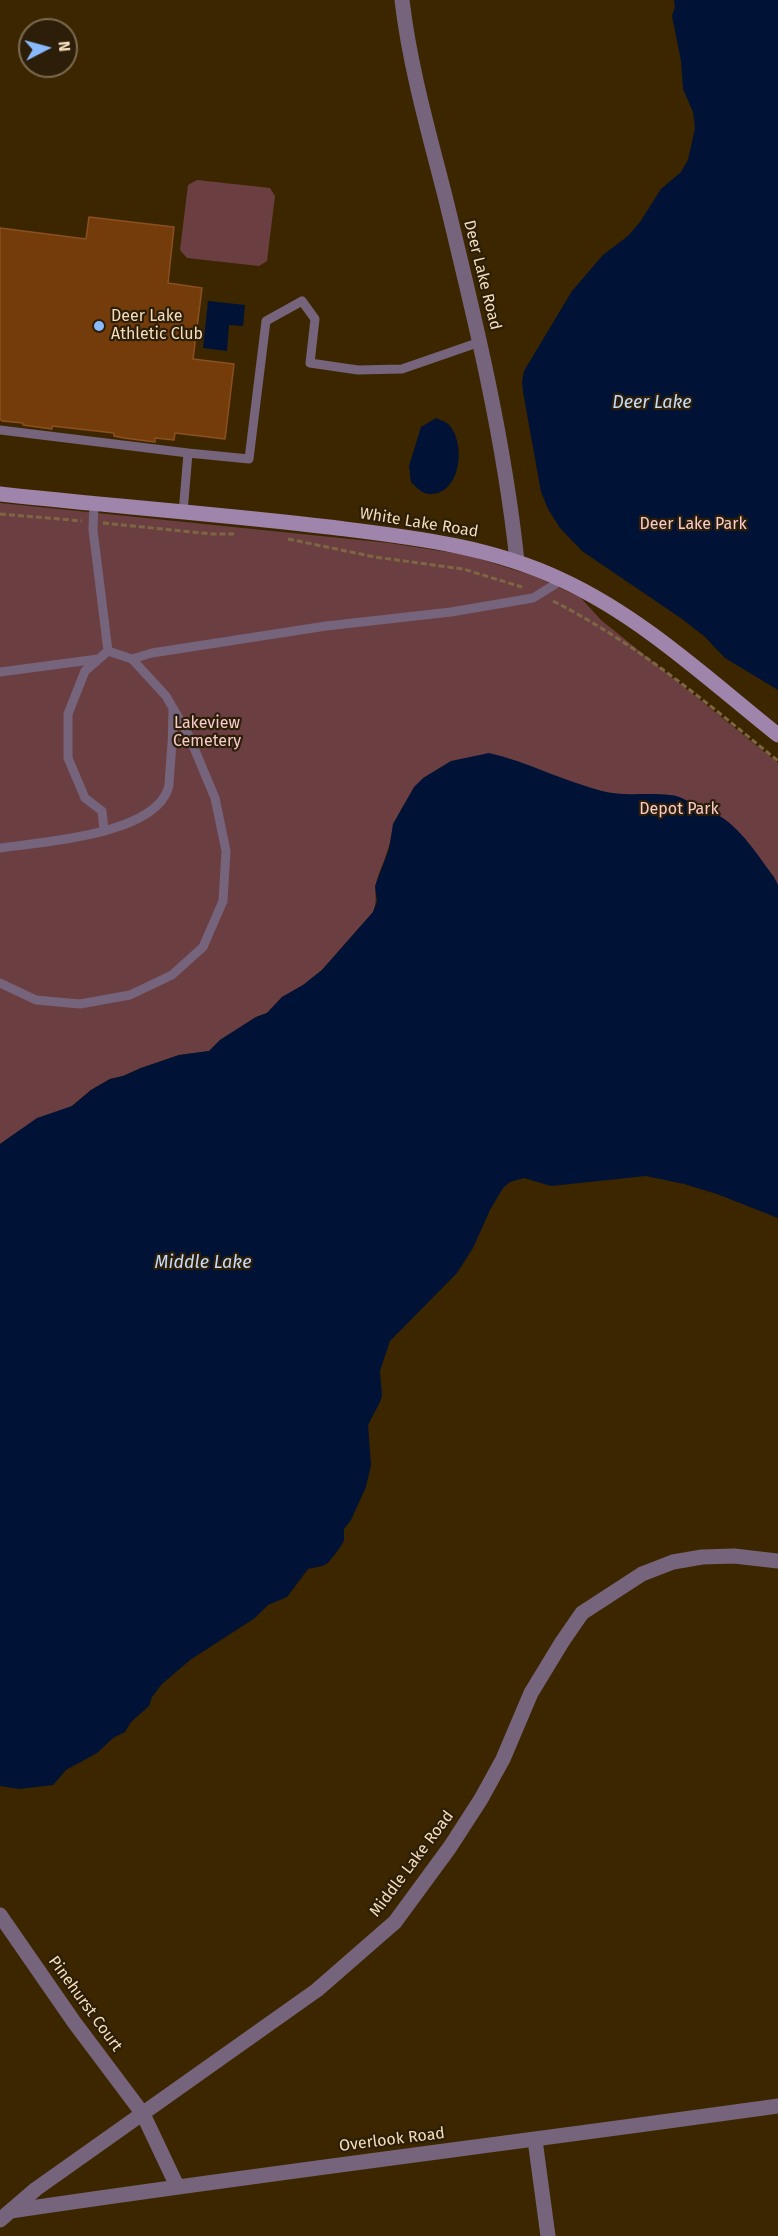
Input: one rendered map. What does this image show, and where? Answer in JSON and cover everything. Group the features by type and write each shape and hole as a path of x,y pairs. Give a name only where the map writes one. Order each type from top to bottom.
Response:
{"street":[{"name":"Deer Lake Road","path":"402,0 416,87 480,342 511,501 517,561"},
{"name":"White Lake Road","path":"0,494 279,521 421,538 480,550 517,561 562,580 600,600 654,636 778,735"},
{"name":"Middle Lake Road","path":"5,2215 36,2189 317,1990 395,1922 481,1799 503,1759 531,1693 582,1613 642,1574 673,1562 702,1557 734,1556 778,1561"},
{"name":"Pinehurst Court","path":"0,1915 143,2114 177,2186"},
{"name":"Overlook Road","path":"5,2215 177,2186 778,2106"},
{"path":"534,2140 548,2236"}],"lane":[{"path":"0,430 249,459 266,321 302,301 315,319 310,363 358,370 402,369 480,342"},
{"path":"183,513 188,453"},
{"path":"94,504 92,522 108,651"},
{"path":"132,659 152,653 327,626 451,612 533,598 562,580"},
{"path":"0,983 36,1000 81,1004 130,995 172,975 203,947 223,901 226,851 215,798 189,736 166,696 132,659 108,651"},
{"path":"104,830 102,811 85,798 68,758 68,714 85,671 108,651"},
{"path":"0,672 98,659"},
{"path":"0,848 87,835 129,825 153,811 168,790 173,708"}],"path":[{"path":"0,514 212,534 240,534"},
{"path":"283,538 375,557 463,569 540,594 587,618 634,648 674,677 778,761"}],"green space":[{"path":"197,180 270,188 275,196 267,261 259,266 187,258 180,250 188,185"},
{"name":"Lakeview Cemetery","path":"0,503 389,543 467,555 534,576 580,597 601,620 778,763 778,1094 405,803 396,822 377,880 373,912 322,970 303,985 282,997 267,1013 256,1017 220,1040 209,1051 179,1055 110,1079 91,1090 72,1106 20,1130 0,1144"}],"water":[{"name":"Deer Lake","path":"674,0 778,0 778,690 725,658 704,636 682,619 582,551 560,528 541,492 523,392 524,371 572,291 603,255 628,236 661,189 681,172 688,160 695,128 693,112 683,89 681,61 672,16 675,7"},
{"path":"208,301 245,305 243,326 229,325 227,351 203,348"},
{"path":"436,418 447,423 454,432 458,443 458,466 449,486 440,492 427,494 411,482 409,466 421,427"},
{"name":"Middle Lake","path":"489,753 602,791 619,794 661,794 682,798 725,819 748,842 774,877 778,885 778,1218 717,1194 646,1176 551,1186 524,1178 510,1182 503,1188 490,1210 473,1248 457,1273 390,1341 380,1371 382,1396 368,1425 371,1465 366,1487 351,1520 344,1529 344,1541 328,1563 308,1569 287,1597 268,1605 255,1618 190,1660 162,1684 152,1697 149,1706 131,1722 125,1732 113,1738 97,1753 66,1770 53,1785 19,1789 0,1786 0,1144 37,1118 72,1106 91,1090 110,1079 179,1055 209,1051 220,1040 256,1017 267,1013 282,997 303,985 322,970 373,912 377,901 375,886 389,849 393,824 414,787 423,778 451,761"}],"building":[{"name":"Deer Lake Athletic Club","path":"89,217 174,227 168,283 202,288 193,359 234,364 225,439 175,433 174,440 155,438 155,442 114,436 114,433 52,426 52,429 0,419 0,228 86,239"}],"place":[{"name":"Deer Lake Athletic Club","path":"99,326"}],"park label":[{"name":"Deer Lake Park","path":"693,525"},
{"name":"Depot Park","path":"679,810"}]}
